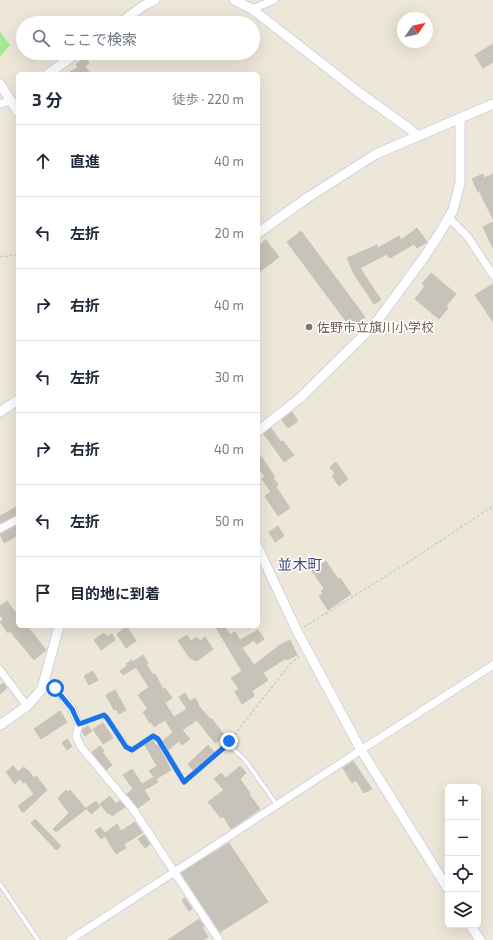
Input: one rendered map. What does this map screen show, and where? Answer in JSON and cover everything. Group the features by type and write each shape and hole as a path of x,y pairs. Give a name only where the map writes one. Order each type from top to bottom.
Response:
{"street":[{"path":"130,16 156,0"},
{"path":"234,0 252,9 361,94 410,129 417,136"},
{"path":"252,9 274,0"},
{"path":"51,72 67,60"},
{"path":"0,84 15,98 0,104"},
{"path":"260,232 307,198 376,154 493,104"},
{"path":"260,429 300,398 375,324 425,256 453,210 460,183 460,118"},
{"path":"449,218 468,237 493,275"},
{"path":"0,412 16,401"},
{"path":"0,529 16,520"},
{"path":"260,552 297,631 361,750 445,884"},
{"path":"0,725 27,706 42,689 58,628"},
{"path":"70,940 493,665"},
{"path":"0,670 27,706"},
{"path":"44,679 55,688 72,709 79,724 76,736 81,747 133,809 219,940"},
{"path":"472,928 480,940"}],"lane":[{"path":"79,724 104,715 126,747 132,750 153,736 158,739 184,782 228,744 245,760 277,805"},
{"path":"0,884 38,940"}],"path":[{"path":"0,256 4,257 16,254"},
{"path":"297,631 401,567 493,506"},
{"path":"228,744 290,664 307,650"}],"green space":[{"path":"0,32 10,45 0,57"}],"building":[{"path":"493,44 493,62 483,68 475,55"},
{"path":"83,60 87,60 89,63 85,66 89,72 70,72 78,67 76,64"},
{"path":"483,174 484,178 493,174 493,219 472,179"},
{"path":"493,222 493,248 483,227"},
{"path":"417,228 427,242 417,248 414,244 390,258 387,254 360,268 381,300 374,304 354,274 347,258 377,245 378,248 399,236 401,240"},
{"path":"301,231 365,317 351,328 287,242"},
{"path":"266,240 279,257 260,271 260,244"},
{"path":"431,273 456,294 446,306 448,308 439,319 415,299 425,286 422,284"},
{"path":"493,284 493,322 475,295"},
{"path":"292,412 298,421 288,428 282,420"},
{"path":"271,428 281,442 283,441 294,455 284,462 264,434"},
{"path":"260,455 275,477 273,478 278,485 276,487 290,508 278,516 265,496 271,492 262,479 265,477 260,470"},
{"path":"336,462 348,479 339,486 332,476 335,474 330,467"},
{"path":"16,507 16,515 0,523 0,516"},
{"path":"16,526 16,536 4,543 0,534"},
{"path":"278,526 284,536 275,542 269,532"},
{"path":"326,561 338,579 340,578 351,594 328,610 319,596 323,594 321,591 324,588 312,571"},
{"path":"7,601 16,613 16,628 29,628 46,650 34,660 10,631 8,633 0,622 3,619 0,615 0,606"},
{"path":"128,628 136,641 126,648 117,634"},
{"path":"216,628 225,628 230,635 235,632 240,640 258,630 264,639 257,644 254,640 242,648 254,665 280,645 290,640 297,655 287,660 286,658 263,673 268,680 252,691 254,696 242,704 235,692 239,689 231,678 242,671"},
{"path":"104,633 107,637 112,634 115,640 101,650 94,640"},
{"path":"187,635 191,641 197,637 200,641 205,637 213,649 197,661 190,658 178,641"},
{"path":"143,655 148,663 146,664 153,675 155,674 163,689 165,688 172,698 165,703 174,717 187,709 179,697 185,693 190,701 195,698 198,705 211,720 212,719 225,736 215,743 197,720 182,730 190,739 182,745 179,741 168,750 163,741 173,732 165,720 154,727 143,712 148,709 138,695 149,687 136,667 123,675 120,671 127,666 126,664 132,660 133,662"},
{"path":"93,671 98,680 89,685 84,676"},
{"path":"3,683 7,688 0,694 0,686"},
{"path":"115,690 126,710 119,714 116,709 114,710 106,695"},
{"path":"60,711 67,722 41,739 34,729"},
{"path":"103,723 113,738 103,744 93,729"},
{"path":"88,726 92,731 85,736 82,731"},
{"path":"67,739 72,746 67,750 62,743"},
{"path":"153,740 156,746 158,745 171,770 156,779 158,782 144,790 150,799 138,808 127,794 133,789 123,775 132,769 142,784 154,777 149,771 157,766 145,745"},
{"path":"208,745 214,752 193,770 188,764"},
{"path":"100,746 104,751 102,752 112,765 106,770 92,752"},
{"path":"353,761 372,789 364,793 356,780 352,783 343,768"},
{"path":"13,766 18,772 24,767 26,770 27,769 34,778 36,776 47,790 24,812 22,812 18,806 34,794 25,782 23,783 20,779 15,784 6,772"},
{"path":"240,766 246,773 240,779 260,809 231,829 223,816 221,818 208,802 224,790 214,779 221,773 226,778"},
{"path":"66,790 68,792 70,790 86,809 56,832 53,829 69,813 58,798"},
{"path":"110,796 116,804 120,801 125,807 112,816 110,813 108,814 100,804"},
{"path":"96,801 100,807 91,814 86,808"},
{"path":"35,819 61,846 56,850 31,823"},
{"path":"135,822 142,833 124,844 126,848 116,854 105,836 101,839 95,831 100,827 105,833 117,824 121,831"},
{"path":"144,835 150,844 145,848 138,839"},
{"path":"229,843 268,902 220,932 181,873"},
{"path":"185,898 192,909 189,911 182,900"},
{"path":"199,919 204,926 202,927 208,937 203,940 168,940"}],"place":[{"name":"佐野市立旗川小学校","path":"309,327"}],"district":[{"name":"並木町","path":"300,564"}],"route":[{"path":"55,688 72,709 79,724 104,715 126,747 132,750 153,736 158,739 184,782 228,744 229,741"}]}
